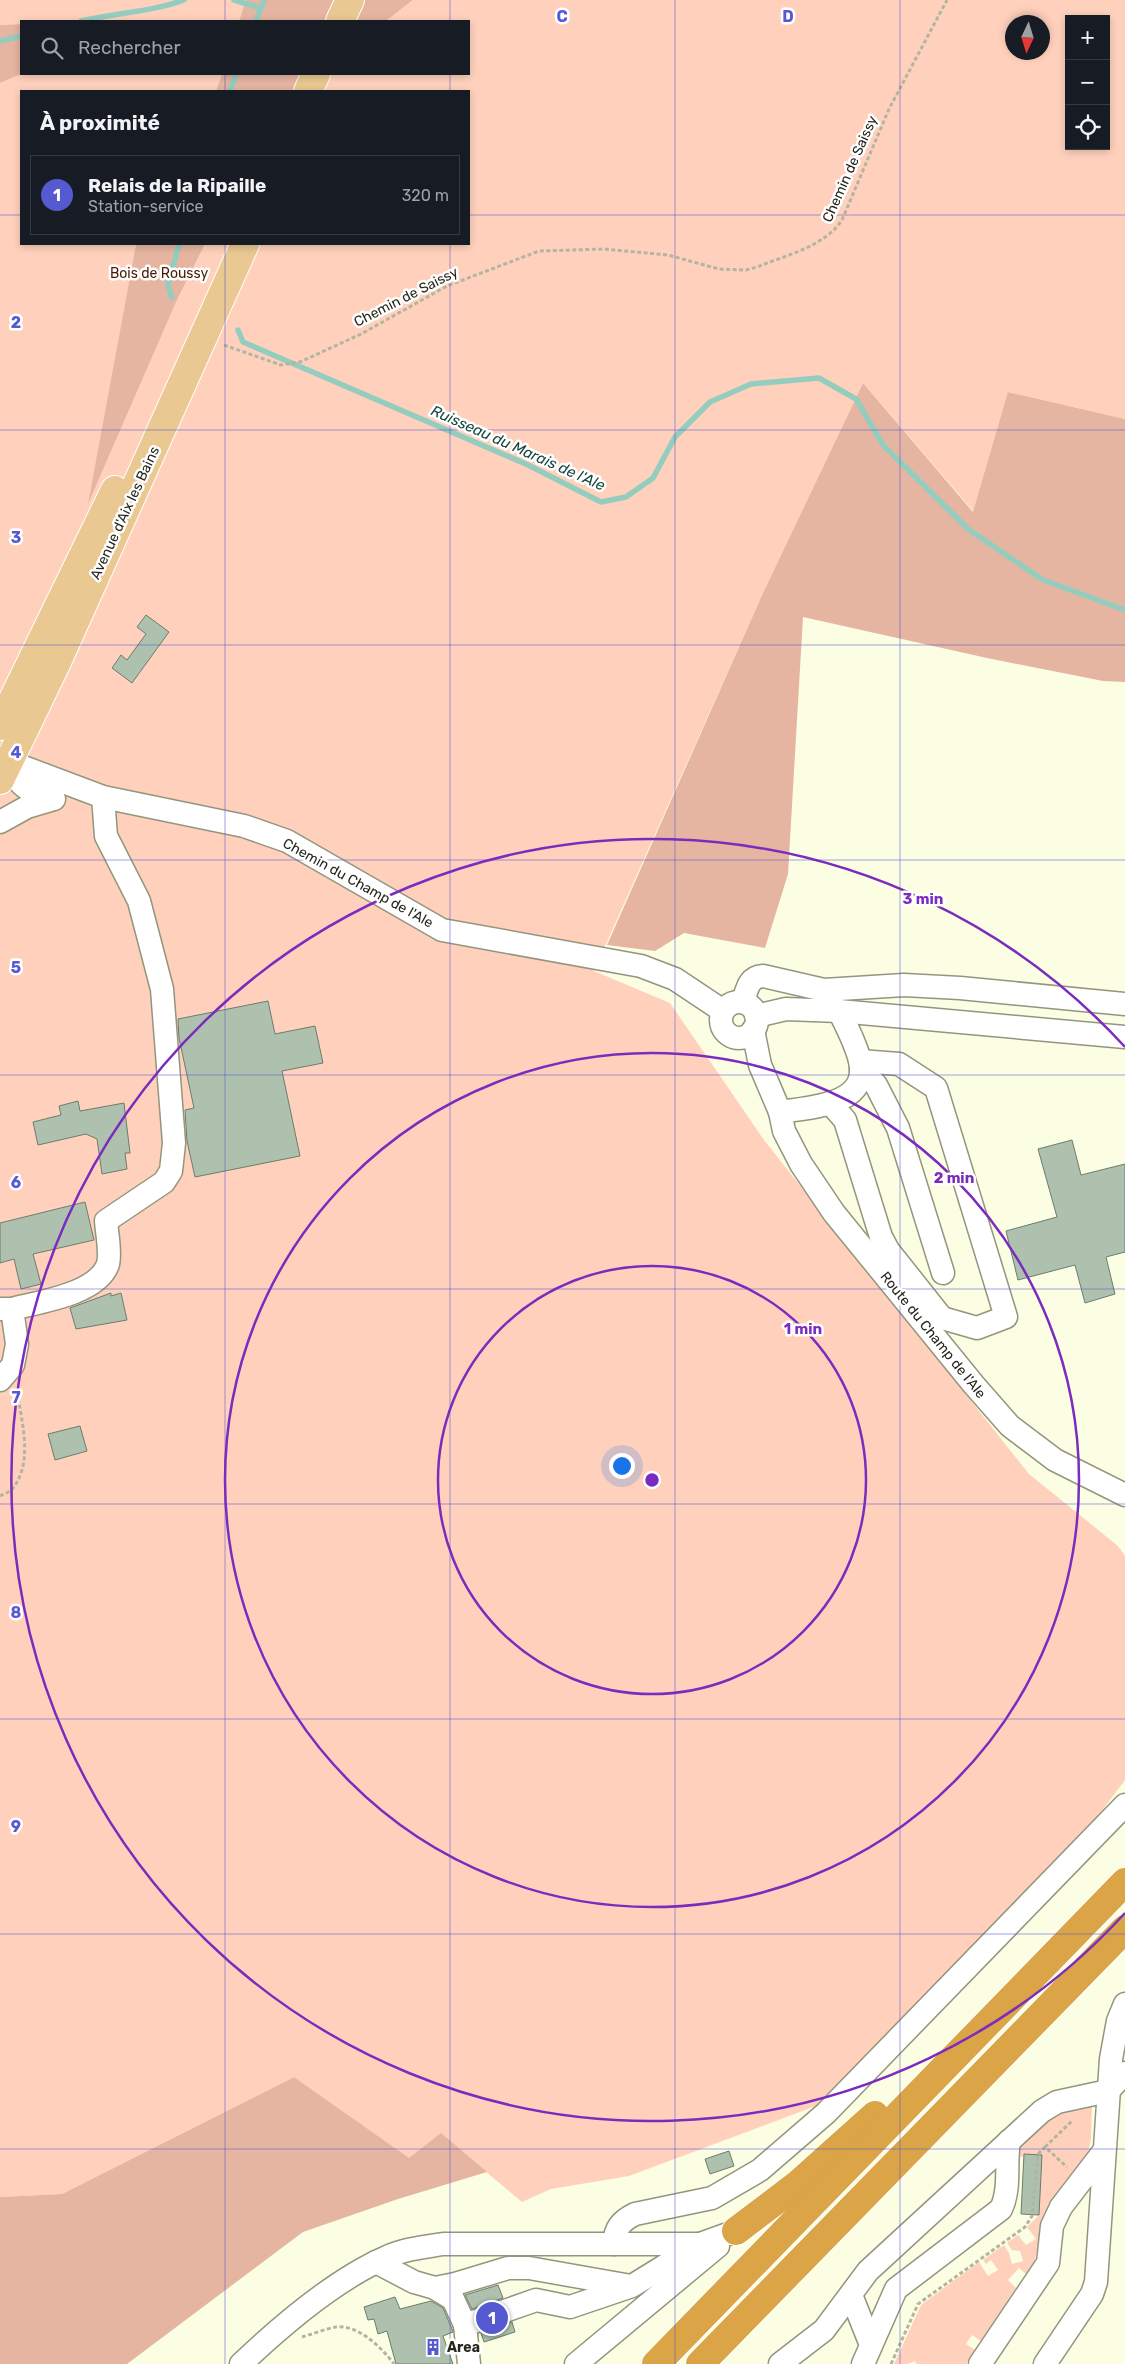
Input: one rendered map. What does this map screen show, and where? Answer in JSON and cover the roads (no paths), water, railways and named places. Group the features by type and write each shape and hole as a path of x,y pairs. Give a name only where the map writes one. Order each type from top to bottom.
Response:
{"highway":[{"path":"656,2364 1125,1882"},
{"path":"736,2230 812,2171 1079,1929"},
{"path":"700,2364 1125,1929"}],"main road":[{"path":"340,20 350,0"},
{"path":"308,90 316,75"},
{"name":"Avenue d'Aix les Bains","path":"0,726 70,584 230,245"},
{"name":"Avenue d'Aix les Bains","path":"3,770 204,338 245,245"}],"street":[{"path":"3,770 5,736 56,629 70,584"},
{"path":"3,770 102,797"},
{"path":"3,770 17,779 27,791 53,799"},
{"path":"0,822 27,807 53,799 102,797"},
{"path":"6,1372 17,1344 6,1309 84,1288 96,1282 108,1264 106,1222 164,1182 171,1171 174,1143 162,989 139,900 106,836 102,797"},
{"name":"Chemin du Champ de l'Ale","path":"102,797 244,826 287,841 442,930 641,966 675,979 744,1015"},
{"path":"1125,1004 960,988 904,985 824,990 757,976 750,981 744,1015 786,1010 839,1011 1125,1037"},
{"path":"839,1011 860,1065 876,1085 898,1128 943,1273"},
{"name":"Route du Champ de l'Ale","path":"782,1122 776,1124 752,1071 732,1036 722,1026 744,1015 760,1065 801,1164 834,1213 974,1385 1010,1426 1056,1460 1125,1495"},
{"path":"830,1103 846,1120 881,1237 888,1250 942,1318 976,1328 1006,1317 936,1088 899,1064 860,1065"},
{"path":"782,1122 844,1099 854,1090 860,1065"},
{"path":"614,2244 614,2231 625,2219 635,2214 712,2198 760,2170 826,2113 1125,1805"},
{"path":"1044,2364 1092,2294 1094,2288 1108,2091 1114,2034 1125,2004"},
{"path":"780,2364 824,2330 868,2271 1042,2111 1057,2102 1108,2091 1125,2073"},
{"path":"867,2354 896,2289 944,2250 1001,2209 1007,2197 1009,2141"},
{"path":"980,2364 1048,2263 1052,2226 1061,2207 1104,2151"},
{"path":"465,2325 536,2300 570,2307 632,2286 700,2244 736,2230"},
{"path":"576,2364 736,2230"},
{"path":"902,2239 944,2250"},
{"path":"241,2364 270,2337 354,2273 403,2252 443,2244 700,2244"},
{"path":"509,2244 529,2268"},
{"path":"376,2262 414,2282 435,2288 453,2299 465,2325 469,2364"},
{"path":"435,2288 508,2268 529,2268 632,2286"},
{"path":"851,2295 867,2354"},
{"path":"266,2364 270,2337"}],"waterway":[{"path":"85,20 146,10 184,0"},
{"path":"234,0 261,8"},
{"name":"Ruisseau du Marais de l'Ale","path":"256,20 264,0"},
{"path":"0,41 20,36"},
{"name":"Ruisseau du Marais de l'Ale","path":"230,90 236,75"},
{"name":"Ruisseau du Marais de l'Ale","path":"172,298 168,285 179,245"},
{"name":"Ruisseau du Marais de l'Ale","path":"238,330 243,342 528,465 601,502 626,497 653,478 675,437 710,402 751,384 819,378 856,399 883,445 968,529 1043,580 1125,610"}],"place":[{"name":"Relais de la Ripaille","path":"492,2318"},
{"name":"Area","path":"433,2347"}],"park label":[{"name":"Bois de Roussy","path":"159,273"}]}
